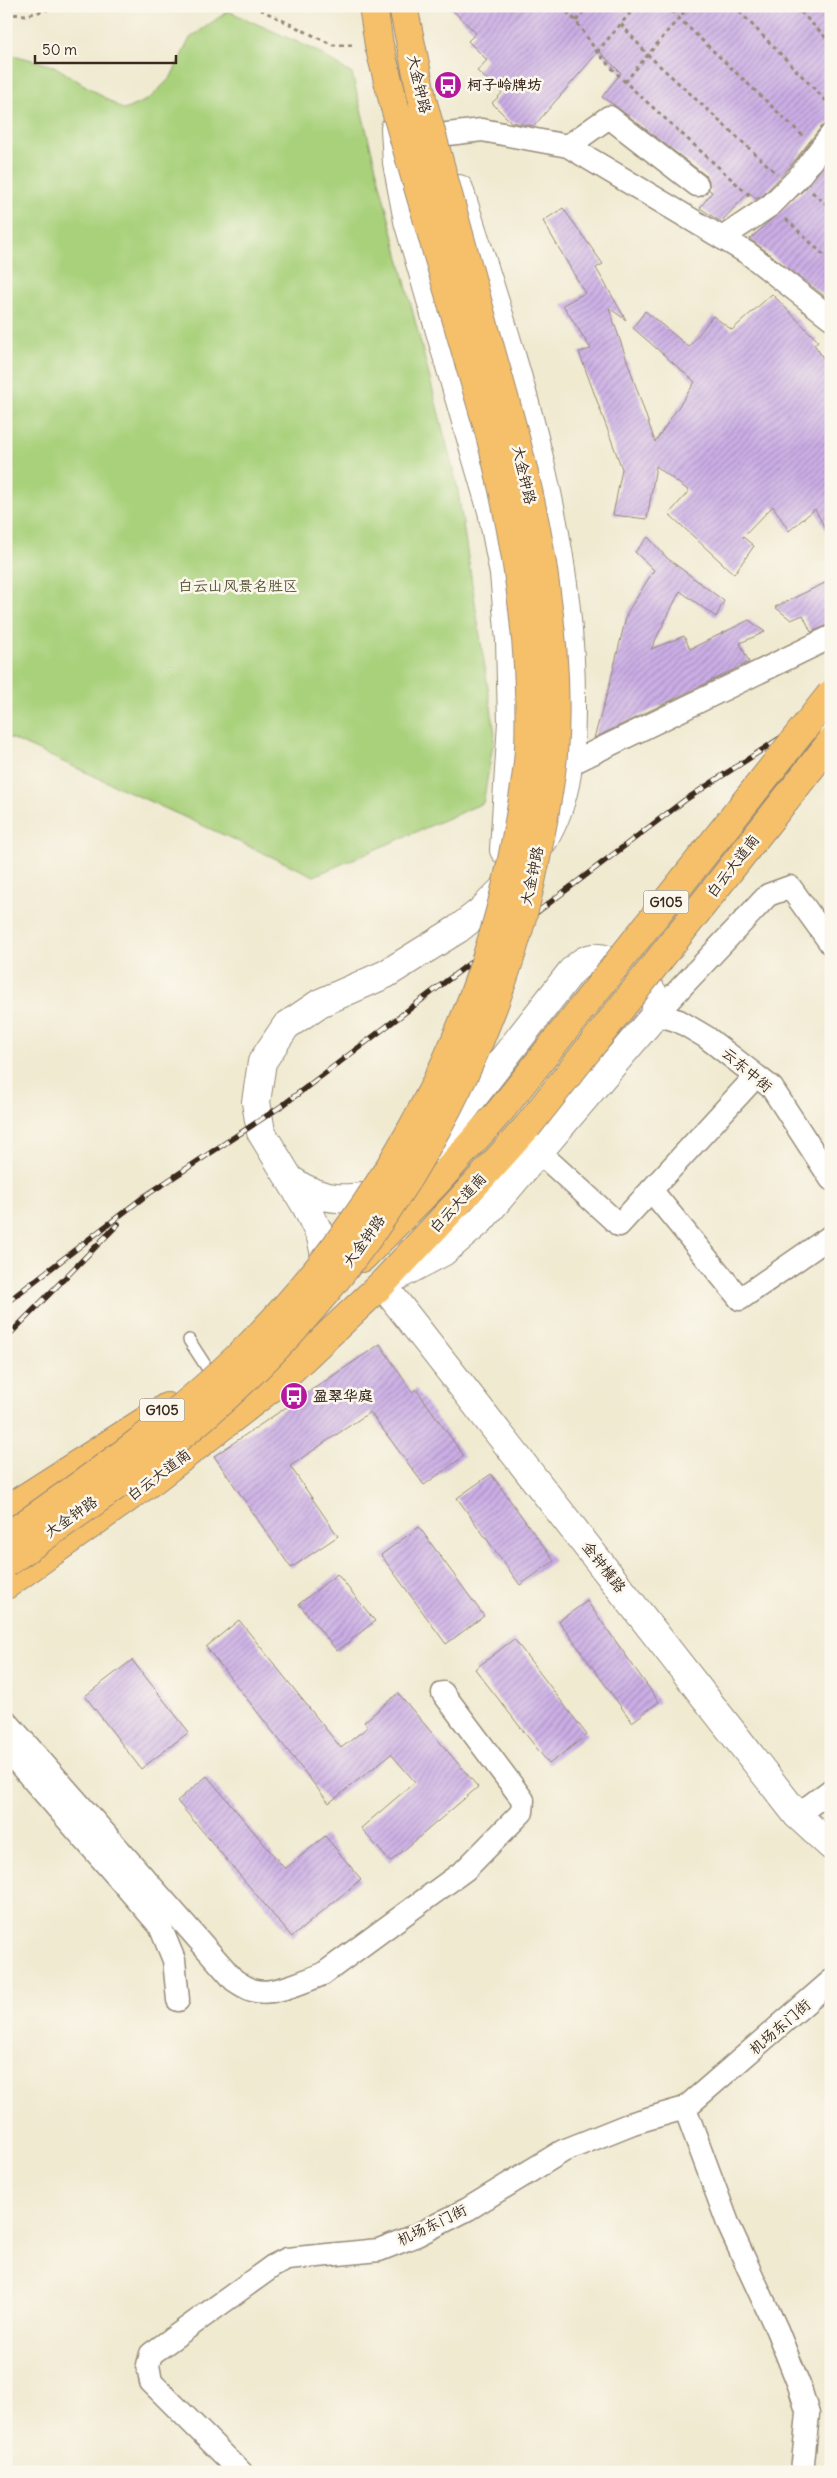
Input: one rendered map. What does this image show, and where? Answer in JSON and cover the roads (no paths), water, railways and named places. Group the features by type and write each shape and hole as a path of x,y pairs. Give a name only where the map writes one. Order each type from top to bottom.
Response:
{"main road":[{"name":"大金钟路","path":"6,1537 126,1452 204,1389 277,1316 341,1240 390,1167 441,1071 485,965 507,888 529,751 527,638 522,588 501,478 394,104 379,45 372,6"},
{"name":"大金钟路","path":"6,1563 142,1468 191,1428 274,1350 343,1270 407,1180 452,1102 497,997 530,894 553,753 551,636 545,585 524,473 423,103 403,6"},
{"name":"白云大道南","path":"6,1510 213,1377 271,1336 313,1302 384,1236 501,1110 831,694"},
{"name":"白云大道南","path":"6,1584 156,1478 253,1404 382,1284 482,1178 527,1127 831,742"}],"street":[{"path":"313,1302 323,1281 325,1255 321,1237 306,1206 261,1132 256,1102 262,1062 286,1026 320,1003 386,974 458,929 481,911 533,859 556,820 565,791 570,764 571,668 566,599 551,512 524,400 448,154 423,103"},
{"path":"394,104 397,163 408,221 492,511 504,574 510,641 512,722 509,778 504,849 494,890 481,911"},
{"path":"568,146 608,117 697,185"},
{"path":"439,135 482,130 568,146 749,254 831,318"},
{"path":"722,238 767,207 790,186 825,143"},
{"path":"570,764 831,637"},
{"path":"382,1284 443,1252 462,1238 494,1206 656,1014 768,895 790,887 831,944"},
{"path":"313,1302 365,1240 571,972 582,962 594,958 610,960 628,971 653,992 656,1002 656,1014"},
{"name":"云东中街","path":"656,1014 679,1022 706,1037 772,1088 831,1179"},
{"path":"539,1152 619,1225 756,1076"},
{"path":"289,1178 304,1189 325,1197 350,1200 402,1190"},
{"path":"651,1190 740,1299 831,1236"},
{"name":"金钟横路","path":"382,1284 797,1815 831,1846"},
{"path":"6,1721 234,1980 253,1991 267,1992 297,1984 323,1974 465,1870 522,1812 523,1800 443,1694"},
{"path":"6,1749 160,1926 174,1960 178,2000"},
{"path":"797,1815 831,1790"},
{"name":"机场东门街","path":"241,2472 152,2382 148,2365 151,2354 273,2266 287,2259 379,2250 417,2235 468,2209 562,2151 633,2124 684,2108 831,1981"},
{"path":"684,2108 729,2226 777,2330 799,2385 808,2414 802,2472"}],"lane":[{"path":"189,1340 213,1377"}],"railway":[{"path":"6,1303 145,1196 283,1105 685,800 831,705"},
{"path":"6,1338 118,1224"}],"place":[{"name":"柯子岭牌坊","path":"448,85"},
{"name":"盈翠华庭","path":"294,1396"}],"park label":[{"name":"白云山风景名胜区","path":"238,586"}]}
